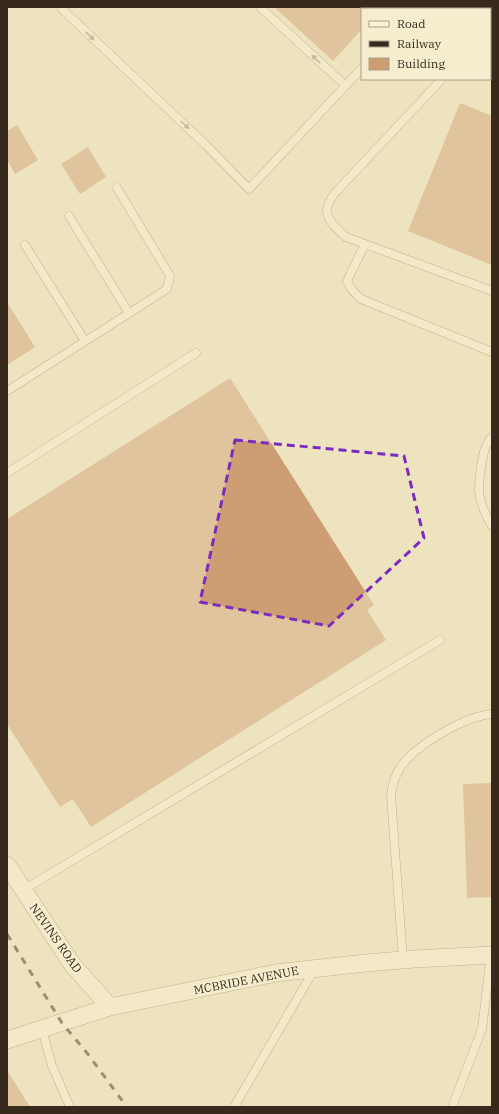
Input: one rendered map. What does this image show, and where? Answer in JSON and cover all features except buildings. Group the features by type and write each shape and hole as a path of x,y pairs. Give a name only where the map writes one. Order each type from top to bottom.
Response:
{"street":[{"name":"NEVINS ROAD","path":"7,865 72,964 110,1007"},
{"name":"MCBRIDE AVENUE","path":"7,1040 110,1007 237,980 316,967 491,955"}],"lane":[{"path":"260,7 345,85"},
{"path":"63,8 207,146 249,189 361,69"},
{"path":"441,80 334,194 328,204 327,212 335,228 346,237 492,291"},
{"path":"7,391 167,289 170,276 117,188"},
{"path":"69,216 129,313"},
{"path":"365,244 347,281 352,290 361,298 492,352"},
{"path":"25,245 85,341"},
{"path":"7,473 196,353"},
{"path":"492,437 489,440 483,454 479,492 486,516 492,526"},
{"path":"23,890 440,640"},
{"path":"403,960 391,796 392,786 396,776 406,761 417,751 447,730 466,720 492,714"},
{"path":"452,1107 482,1028 491,955"},
{"path":"234,1107 316,967"},
{"path":"42,1029 52,1066 70,1107"}],"highlighted area":[{"path":"235,440 404,456 424,538 329,626 200,602"}],"railway":[{"path":"7,934 62,1023 87,1053 127,1107"}]}
